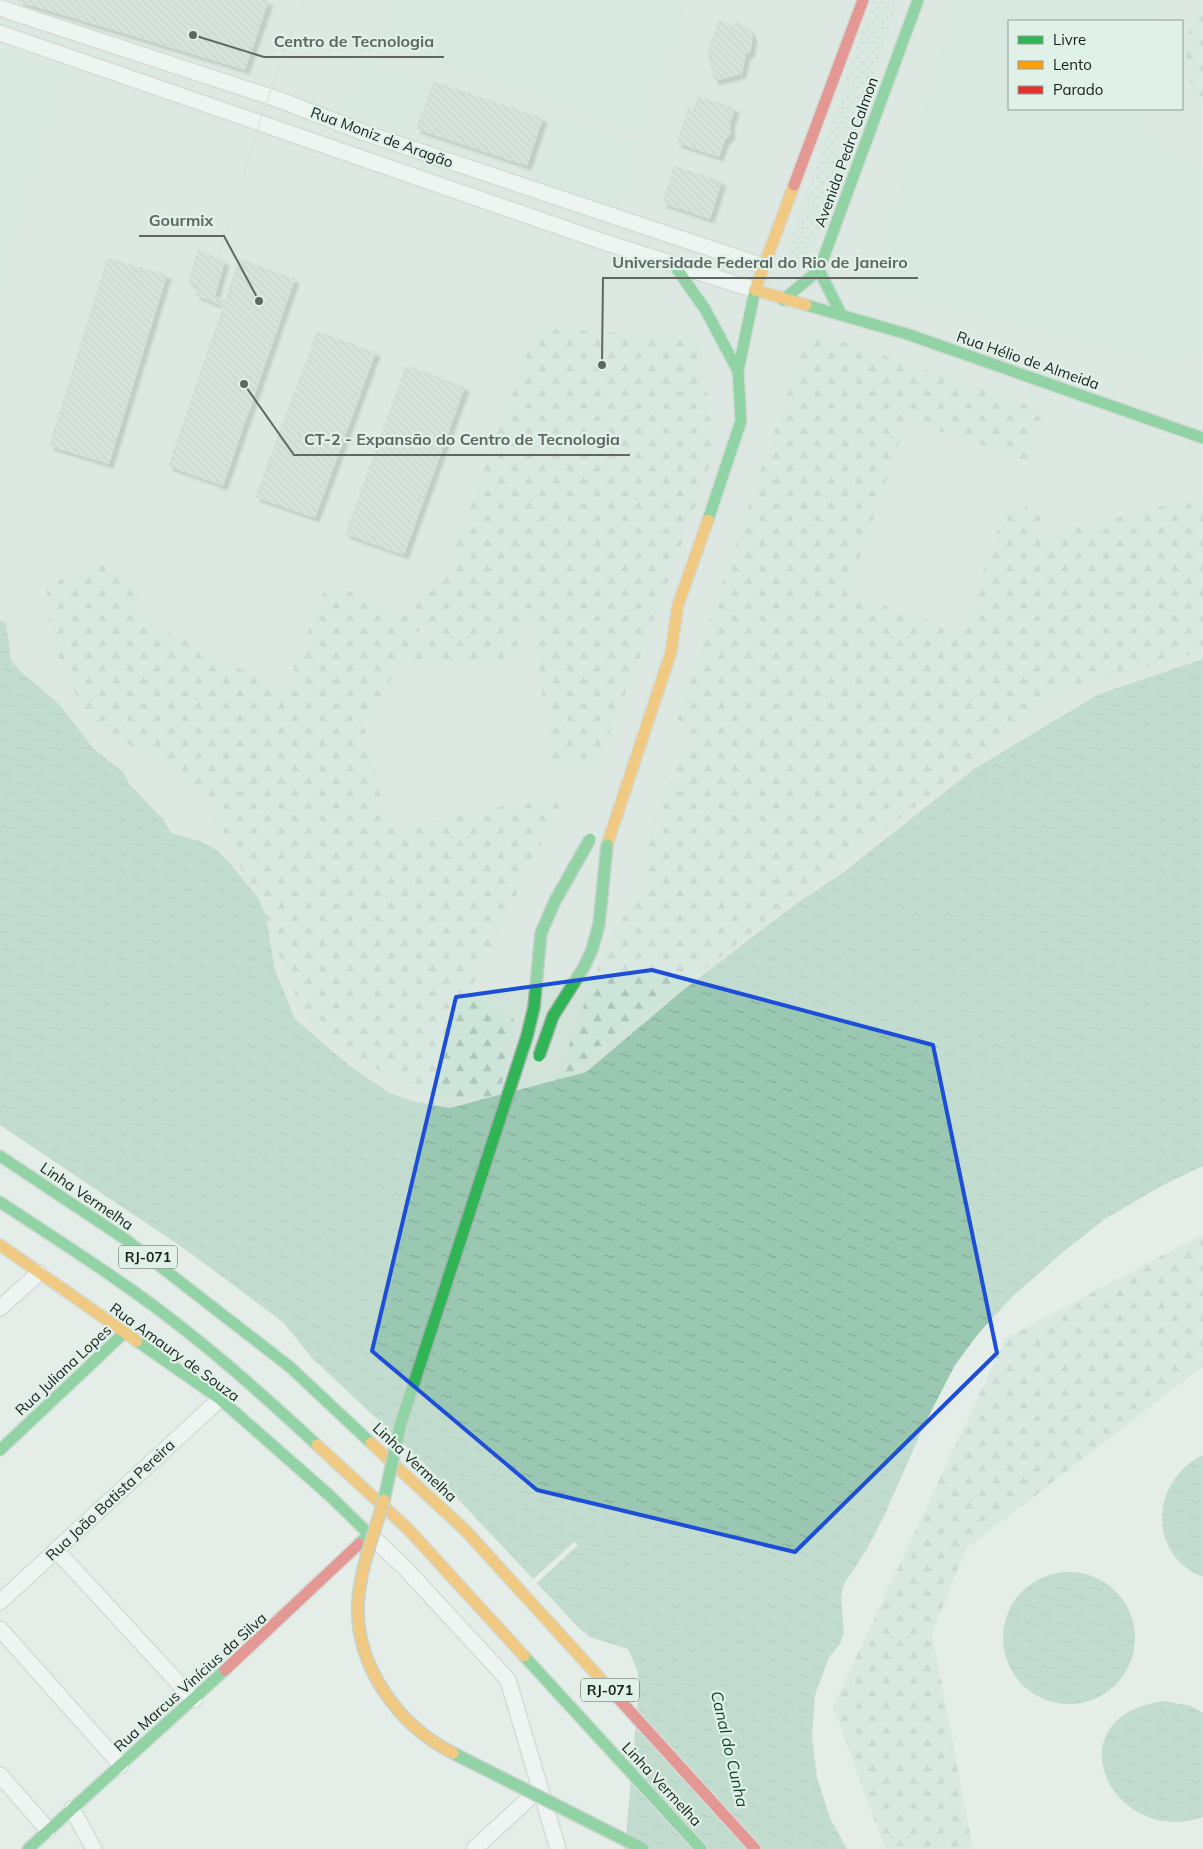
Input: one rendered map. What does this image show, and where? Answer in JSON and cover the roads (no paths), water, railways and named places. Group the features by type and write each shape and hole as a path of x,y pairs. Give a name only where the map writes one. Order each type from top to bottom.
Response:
{"main road":[{"path":"664,630 678,605 741,421 742,405 738,371 755,290 863,0"},
{"name":"Avenida Pedro Calmon","path":"819,270 918,0"},
{"path":"674,265 706,309 738,371"},
{"path":"783,300 819,270 841,314"},
{"name":"Rua Hélio de Almeida","path":"755,290 783,300 841,314 907,334 1203,438"},
{"path":"534,1069 554,1015 577,979 592,950 601,909 604,859 671,652 678,605"},
{"path":"593,830 585,850 555,901 541,933 537,953 534,1007 527,1036 400,1426 386,1495 362,1572 358,1620 365,1653 380,1688 410,1725 442,1747 643,1849"},
{"name":"Linha Vermelha","path":"0,1156 126,1239 290,1367 465,1530 755,1849"},
{"name":"Linha Vermelha","path":"0,1202 79,1254 184,1329 262,1394 408,1529 701,1849"},
{"name":"Rua Amaury de Souza","path":"0,1245 124,1334 220,1399 329,1495 369,1534"},
{"name":"Rua Juliana Lopes","path":"0,1450 124,1334"},
{"path":"386,1495 408,1447"},
{"name":"Rua Marcus Vinícius da Silva","path":"28,1849 194,1700 369,1534"}],"street":[{"name":"Rua Moniz de Aragão","path":"0,8 280,100 365,133 763,266"},
{"name":"Rua Moniz de Aragão","path":"0,33 674,265 755,290"},
{"path":"0,1308 39,1273"},
{"name":"Rua João Batista Pereira","path":"0,1602 220,1399"},
{"path":"369,1534 406,1568 508,1680 558,1849"},
{"path":"56,1550 194,1700"},
{"path":"0,1629 121,1765"},
{"path":"0,1776 48,1830"},
{"path":"474,1849 539,1788"},
{"path":"72,1809 94,1849"}],"water":[{"name":"Canal do Cunha","path":"0,621 6,622 11,660 20,671 60,705 94,749 123,772 130,785 163,819 171,833 200,841 215,849 228,861 259,899 266,917 275,969 295,1019 350,1066 390,1093 412,1101 450,1108 586,1072 687,987 793,906 845,871 974,769 1099,694 1203,659 1203,1166 1163,1185 1105,1219 1063,1252 1012,1297 978,1334 955,1365 924,1425 885,1514 867,1549 844,1584 841,1597 844,1632 840,1644 829,1657 815,1695 812,1737 817,1777 830,1818 847,1849 625,1849 639,1686 638,1672 628,1649 590,1637 580,1629 426,1465 311,1357 284,1323 189,1252 0,1125"},
{"path":"1203,1455 1203,1577 1185,1566 1172,1552 1164,1535 1162,1517 1165,1499 1173,1481 1186,1466"},
{"path":"1069,1572 1082,1573 1094,1577 1116,1591 1130,1613 1134,1625 1134,1651 1130,1663 1116,1685 1094,1699 1082,1703 1069,1704 1056,1703 1044,1699 1022,1685 1008,1663 1004,1651 1003,1638 1004,1625 1008,1613 1022,1591 1044,1577 1056,1573"},
{"path":"1164,1701 1191,1706 1203,1713 1203,1817 1170,1822 1142,1815 1120,1799 1106,1777 1102,1753 1109,1730 1129,1712"}],"tram line":[{"path":"209,288 262,115 303,0"}],"place":[{"name":"Centro de Tecnologia","path":"193,35"},
{"name":"Gourmix","path":"259,301"},
{"name":"Universidade Federal do Rio de Janeiro","path":"602,365"},
{"name":"CT-2 - Expansão do Centro de Tecnologia","path":"244,384"}]}
